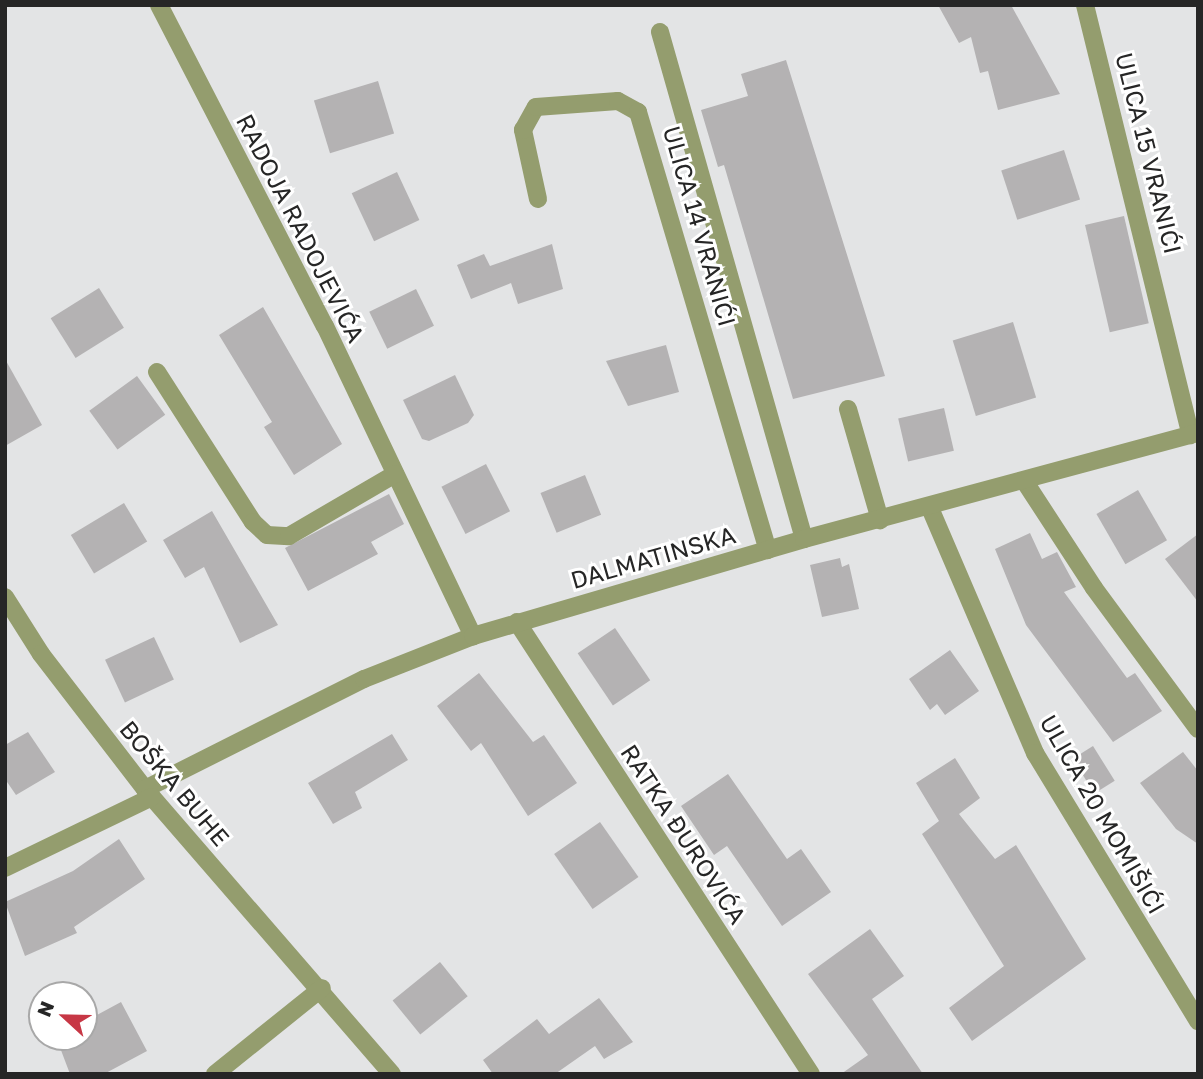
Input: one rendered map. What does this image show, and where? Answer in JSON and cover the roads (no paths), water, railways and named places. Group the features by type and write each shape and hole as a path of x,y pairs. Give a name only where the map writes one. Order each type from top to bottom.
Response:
{"street":[{"name":"RADOJA RADOJEVIĆA","path":"159,5 396,474 473,636"},
{"name":"ULICA 15 VRANIĆI","path":"1085,5 1194,434"},
{"path":"660,32 804,539"},
{"name":"ULICA 14 VRANIĆI","path":"538,199 523,130 536,107 618,100 638,113 768,550"},
{"path":"157,372 267,535 289,536 396,474"},
{"path":"848,410 880,520"},
{"name":"DALMATINSKA","path":"5,868 364,678 473,636 804,539 929,508 1194,434"},
{"path":"1025,481 1094,588 1198,729"},
{"name":"ULICA 20 MOMIŠIĆI","path":"929,508 1035,753 1198,1021"},
{"name":"BOŠKA BUHE","path":"5,597 41,654 148,793 323,988 392,1074"},
{"name":"RATKA ĐUROVIĆA","path":"517,622 811,1074"},
{"path":"215,1074 323,988"}]}
